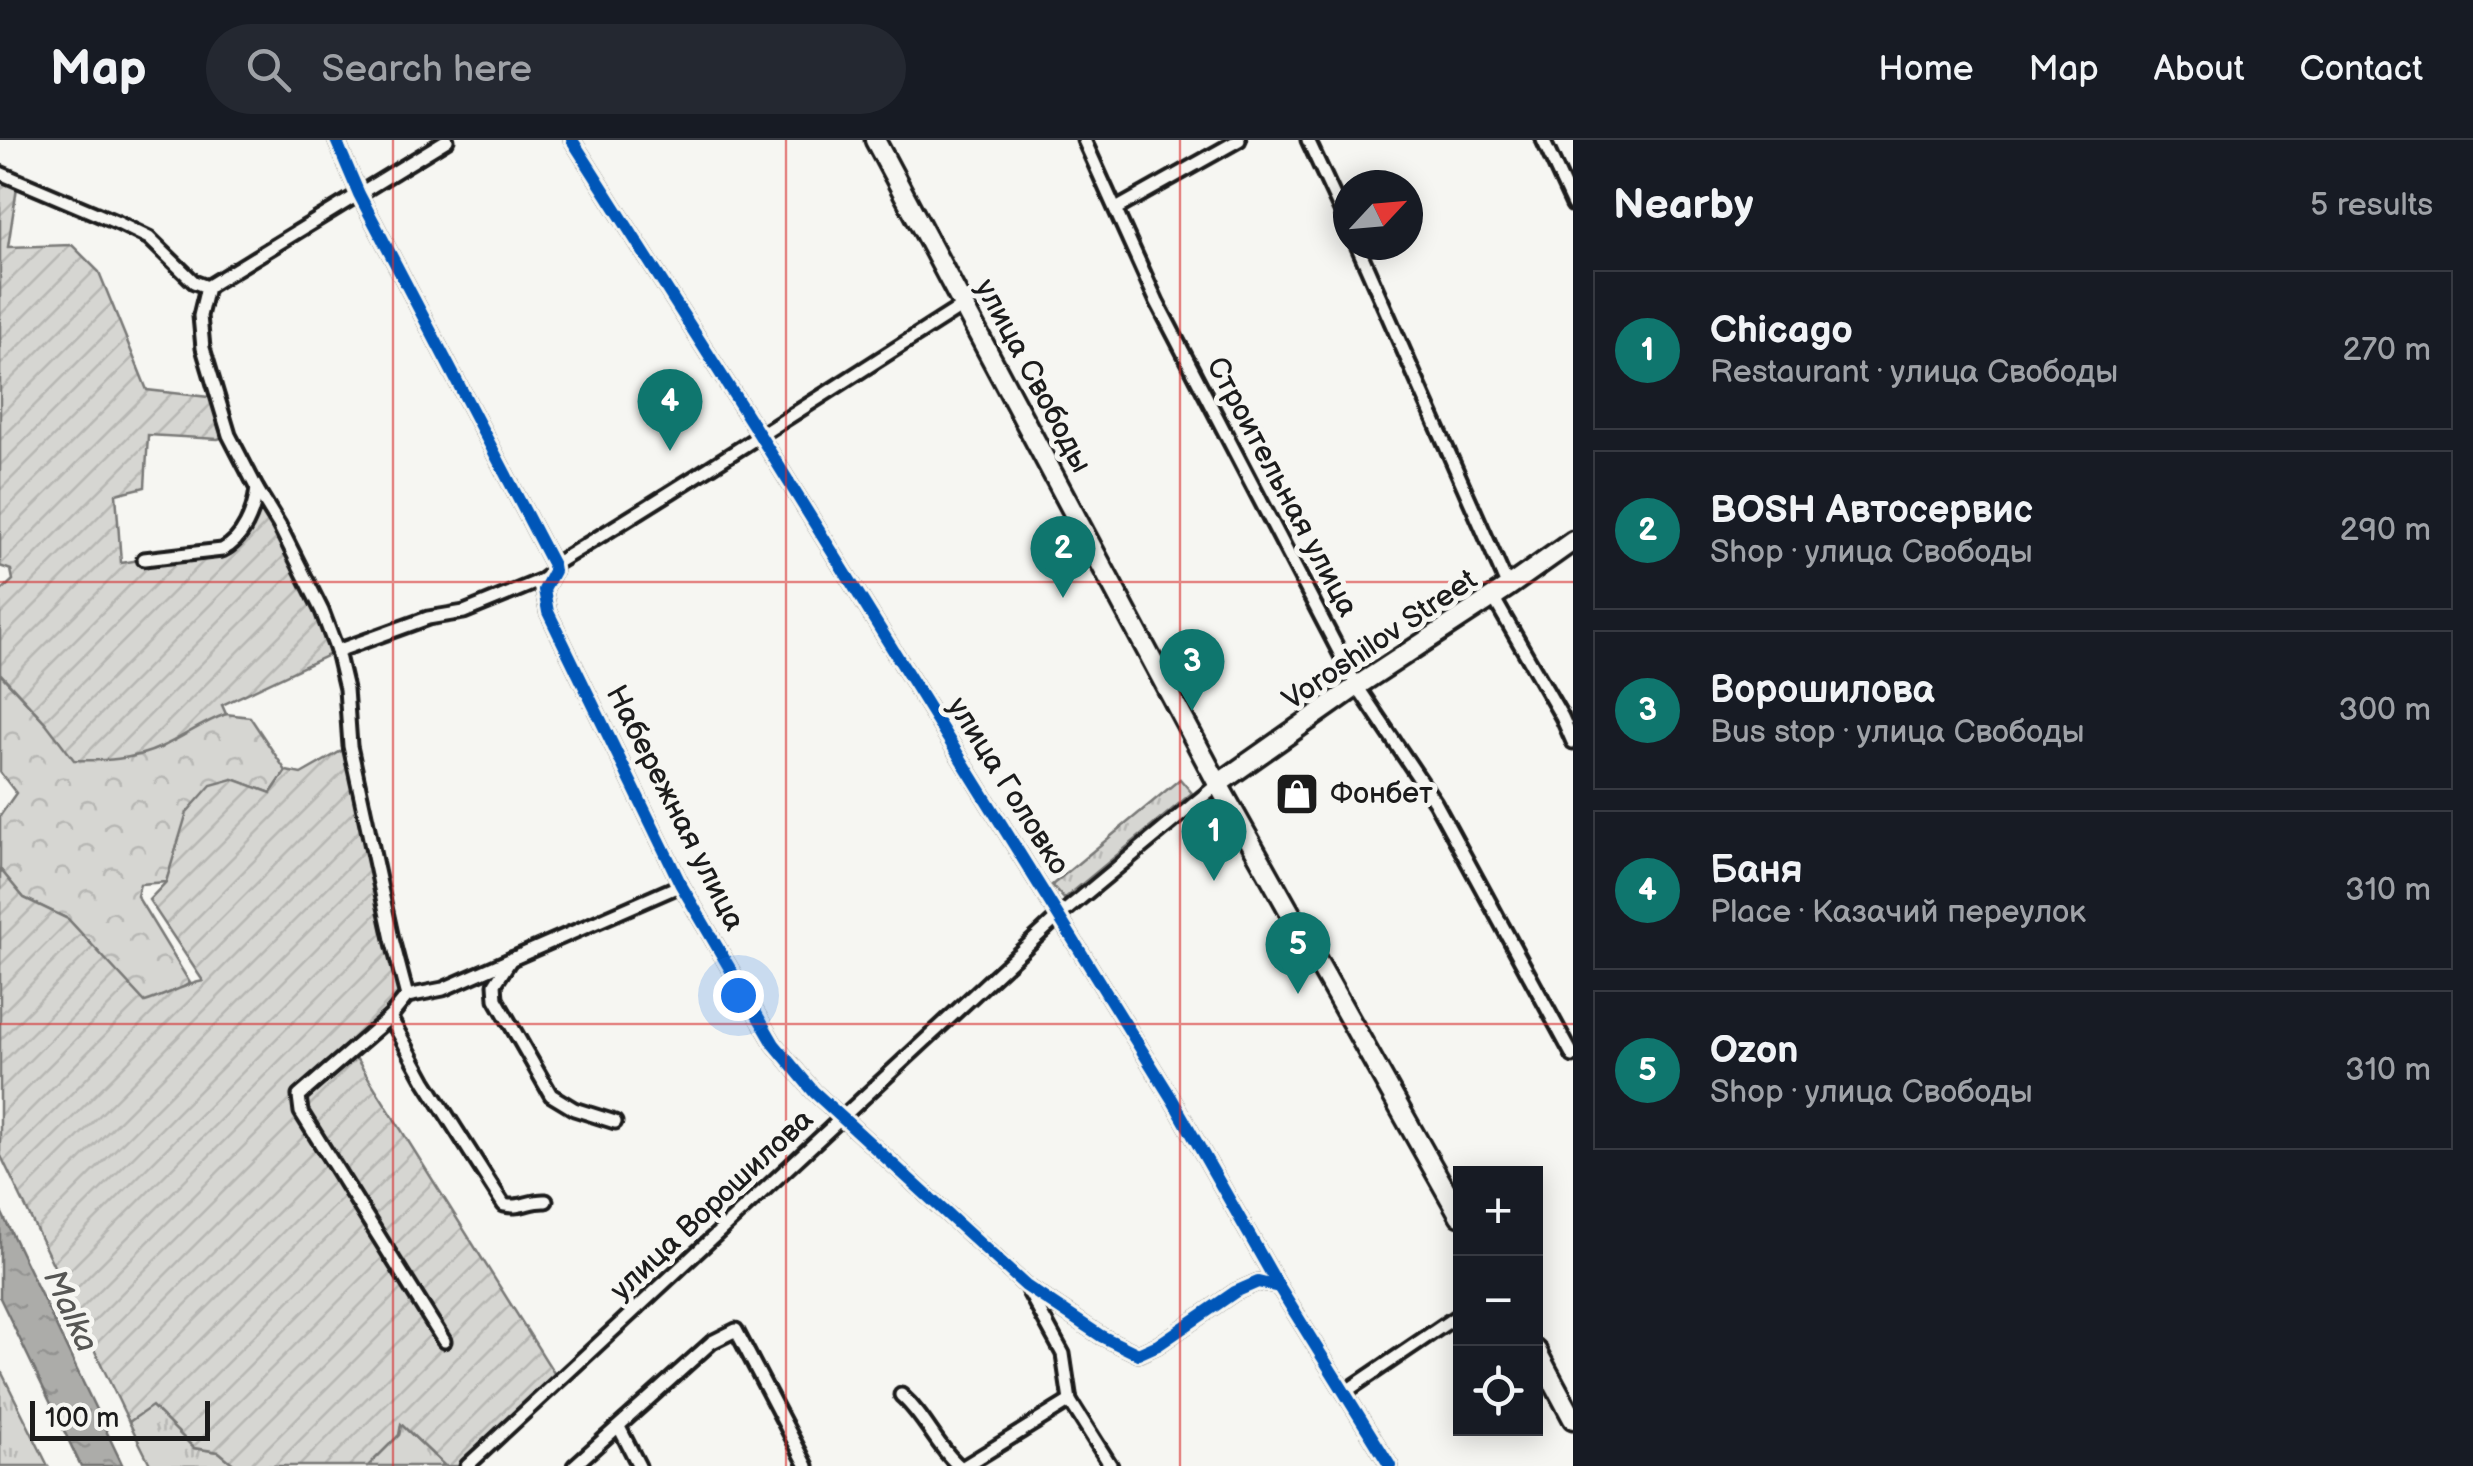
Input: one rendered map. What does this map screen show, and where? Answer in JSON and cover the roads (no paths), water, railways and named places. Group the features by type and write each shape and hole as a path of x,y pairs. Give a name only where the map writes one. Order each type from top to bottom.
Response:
{"main road":[{"name":"улица Свободы","path":"875,140 1218,784 1453,1204"},
{"name":"Voroshilov Street","path":"1218,784 1573,541"},
{"path":"1543,1363 1573,1418"}],"street":[{"path":"336,140 360,194 554,568"},
{"path":"444,1340 299,1104 299,1096 390,1018 408,996 350,746 346,690 337,651 322,610 229,435 202,348 200,316 207,287 447,140"},
{"name":"улица Головко","path":"572,140 1172,1099 1279,1287 1390,1466"},
{"name":"Строительная улица","path":"1084,140 1157,302 1358,686 1435,802 1573,1056"},
{"path":"1116,210 1239,140"},
{"path":"1308,140 1333,194"},
{"path":"1544,140 1573,206"},
{"path":"0,173 149,238 194,282 207,287"},
{"path":"1363,260 1501,592 1573,742"},
{"path":"337,651 428,618 464,612 542,580 554,568 759,434 964,305"},
{"path":"144,559 222,550 234,545 255,508 257,489"},
{"name":"Набережная улица","path":"554,568 544,590 548,612 681,886 774,1044 814,1092 1026,1286 1100,1336 1138,1354 1235,1292 1258,1282 1279,1287"},
{"name":"улица Ворошилова","path":"467,1466 1059,916 1218,784"},
{"name":"Набережная улица","path":"408,996 443,989 681,886"},
{"path":"512,959 495,984 496,998 551,1095 574,1109 615,1122"},
{"path":"390,1018 504,1205 516,1208 533,1200 546,1200"},
{"name":"Набережная улица","path":"1026,1286 1063,1354 1070,1402 1111,1466"},
{"path":"1345,1392 1453,1319"},
{"path":"574,1466 712,1342 736,1330 807,1466"},
{"path":"901,1395 917,1409 949,1458 962,1466 1070,1402"},
{"path":"618,1427 638,1466"}],"water":[{"path":"0,1209 123,1466 81,1466 0,1298"}],"place":[{"name":"Баня","path":"670,451"},
{"name":"BOSH Автосервис","path":"1063,598"},
{"name":"Ворошилова","path":"1192,711"},
{"name":"Фонбет","path":"1297,794"},
{"name":"Chicago","path":"1214,881"},
{"name":"Ozon","path":"1298,994"}],"water label":[{"name":"Malka","path":"70,1311"}]}
